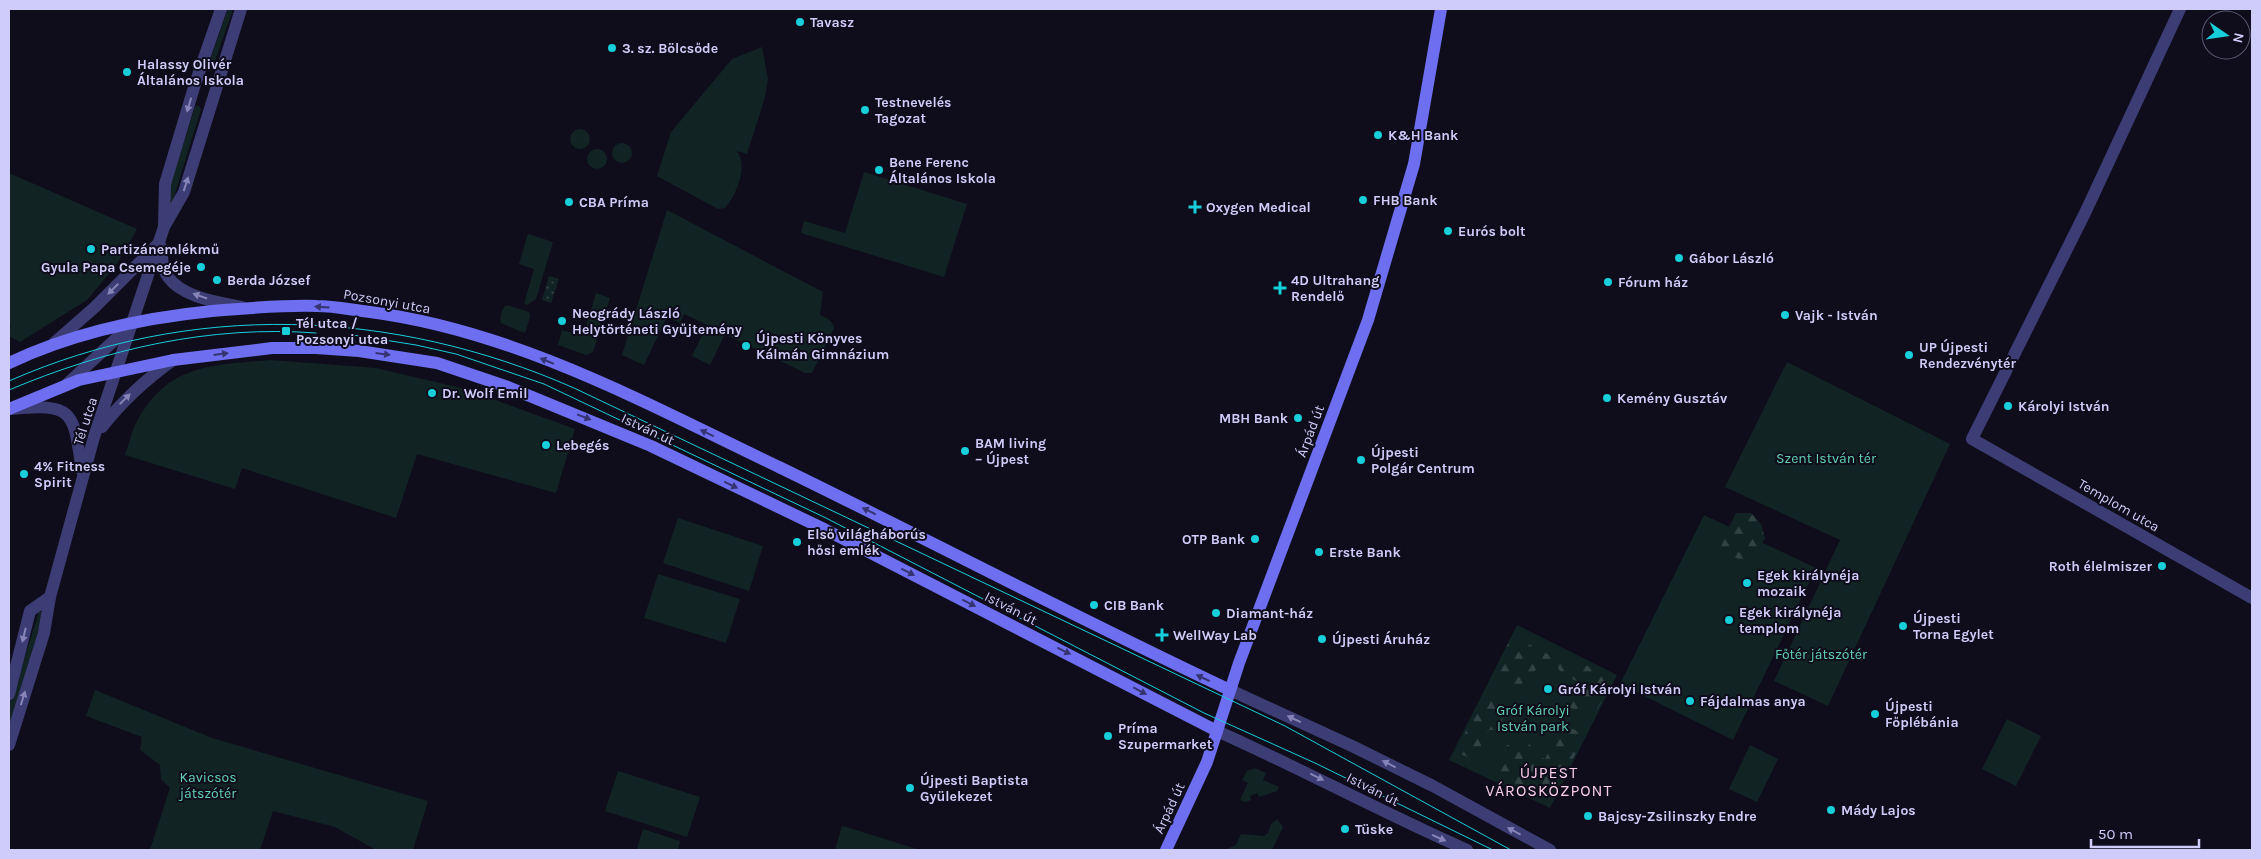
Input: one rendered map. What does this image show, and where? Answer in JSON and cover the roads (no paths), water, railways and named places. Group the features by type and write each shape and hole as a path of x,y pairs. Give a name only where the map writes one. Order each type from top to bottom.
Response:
{"main road":[{"name":"Árpád út","path":"1166,850 1207,762 1230,690 1356,355 1378,290 1414,164 1441,9"},
{"name":"Pozsonyi utca","path":"9,363 54,343 134,322 183,314 247,308 320,306 396,316 494,341 624,393"},
{"name":"István út","path":"173,360 272,348 316,348 359,351 437,363 508,386 627,435 824,529 1218,731"},
{"path":"9,409 79,380 173,360"},
{"name":"István út","path":"624,393 832,493 1230,690"}],"street":[{"path":"118,372 164,227 165,184 195,84 221,9"},
{"path":"164,227 184,192 241,9"},
{"name":"Templom utca","path":"2180,9 2085,213 1972,439 2252,598"},
{"path":"195,84 215,90"},
{"path":"160,242 164,269 174,284 198,295 247,308"},
{"path":"54,343 96,307 160,242"},
{"path":"64,386 134,322"},
{"path":"94,437 119,406 143,381 173,360"},
{"name":"Tél utca","path":"9,744 44,633 50,596 94,437 118,372"},
{"path":"9,409 44,406 60,409 69,416 76,430 83,476"},
{"path":"9,694 30,611 50,596"},
{"name":"István út","path":"1230,690 1360,750 1432,786 1550,850"},
{"name":"István út","path":"1218,731 1298,768 1411,826 1467,850"}],"tram line":[{"path":"9,381 78,355 148,337 220,327 292,324 363,330 435,342 505,361 574,388 1285,726 1511,850"},
{"path":"9,390 83,363 159,343 237,333 276,331 316,333"},
{"path":"353,335 416,345 456,354 544,384 826,518 1204,713 1315,763 1493,850"}],"place":[{"name":"Tavasz","path":"800,22"},
{"name":"3. sz. Bölcsőde","path":"612,48"},
{"name":"Halassy Olivér Általános Iskola","path":"127,72"},
{"name":"Testnevelés Tagozat","path":"865,110"},
{"name":"K&H Bank","path":"1378,135"},
{"name":"Bene Ferenc Általános Iskola","path":"879,170"},
{"name":"FHB Bank","path":"1363,200"},
{"name":"CBA Príma","path":"569,202"},
{"name":"Oxygen Medical","path":"1195,207"},
{"name":"Eurós bolt","path":"1448,231"},
{"name":"Partizánemlékmű","path":"91,249"},
{"name":"Gábor László","path":"1679,258"},
{"name":"Gyula Papa Csemegéje","path":"201,267"},
{"name":"Berda József","path":"217,280"},
{"name":"Fórum ház","path":"1608,282"},
{"name":"4D Ultrahang Rendelő","path":"1280,288"},
{"name":"Vajk - István","path":"1785,315"},
{"name":"Neogrády László Helytörténeti Gyűjtemény","path":"562,321"},
{"name":"Tél utca / Pozsonyi utca","path":"286,331"},
{"name":"Újpesti Könyves Kálmán Gimnázium","path":"746,346"},
{"name":"UP Újpesti Rendezvénytér","path":"1909,355"},
{"name":"Dr. Wolf Emil","path":"432,393"},
{"name":"Kemény Gusztáv","path":"1607,398"},
{"name":"Károlyi István","path":"2008,406"},
{"name":"MBH Bank","path":"1298,418"},
{"name":"Lebegés","path":"546,445"},
{"name":"BAM living – Újpest","path":"965,451"},
{"name":"Újpesti Polgár Centrum","path":"1361,460"},
{"name":"4% Fitness Spirit","path":"24,474"},
{"name":"OTP Bank","path":"1255,539"},
{"name":"Első világháborús hősi emlék","path":"797,542"},
{"name":"Erste Bank","path":"1319,552"},
{"name":"Roth élelmiszer","path":"2162,566"},
{"name":"Egek királynéja mozaik","path":"1747,583"},
{"name":"CIB Bank","path":"1094,605"},
{"name":"Diamant-ház","path":"1216,613"},
{"name":"Egek királynéja templom","path":"1729,620"},
{"name":"Újpesti Torna Egylet","path":"1903,626"},
{"name":"WellWay Lab","path":"1162,635"},
{"name":"Újpesti Áruház","path":"1322,639"},
{"name":"Gróf Károlyi István","path":"1548,689"},
{"name":"Fájdalmas anya","path":"1690,701"},
{"name":"Újpesti Főplébánia","path":"1875,714"},
{"name":"Príma Szupermarket","path":"1108,736"},
{"name":"Újpesti Baptista Gyülekezet","path":"910,788"},
{"name":"Mády Lajos","path":"1831,810"},
{"name":"Bajcsy-Zsilinszky Endre","path":"1588,816"},
{"name":"Tüske","path":"1345,829"}],"district":[{"name":"ÚJPEST VÁROSKÖZPONT","path":"1549,781"}],"park label":[{"name":"Szent István tér","path":"1826,458"},
{"name":"Főtér játszótér","path":"1821,654"},
{"name":"Gróf Károlyi István park","path":"1533,718"},
{"name":"Kavicsos játszótér","path":"208,786"}]}
